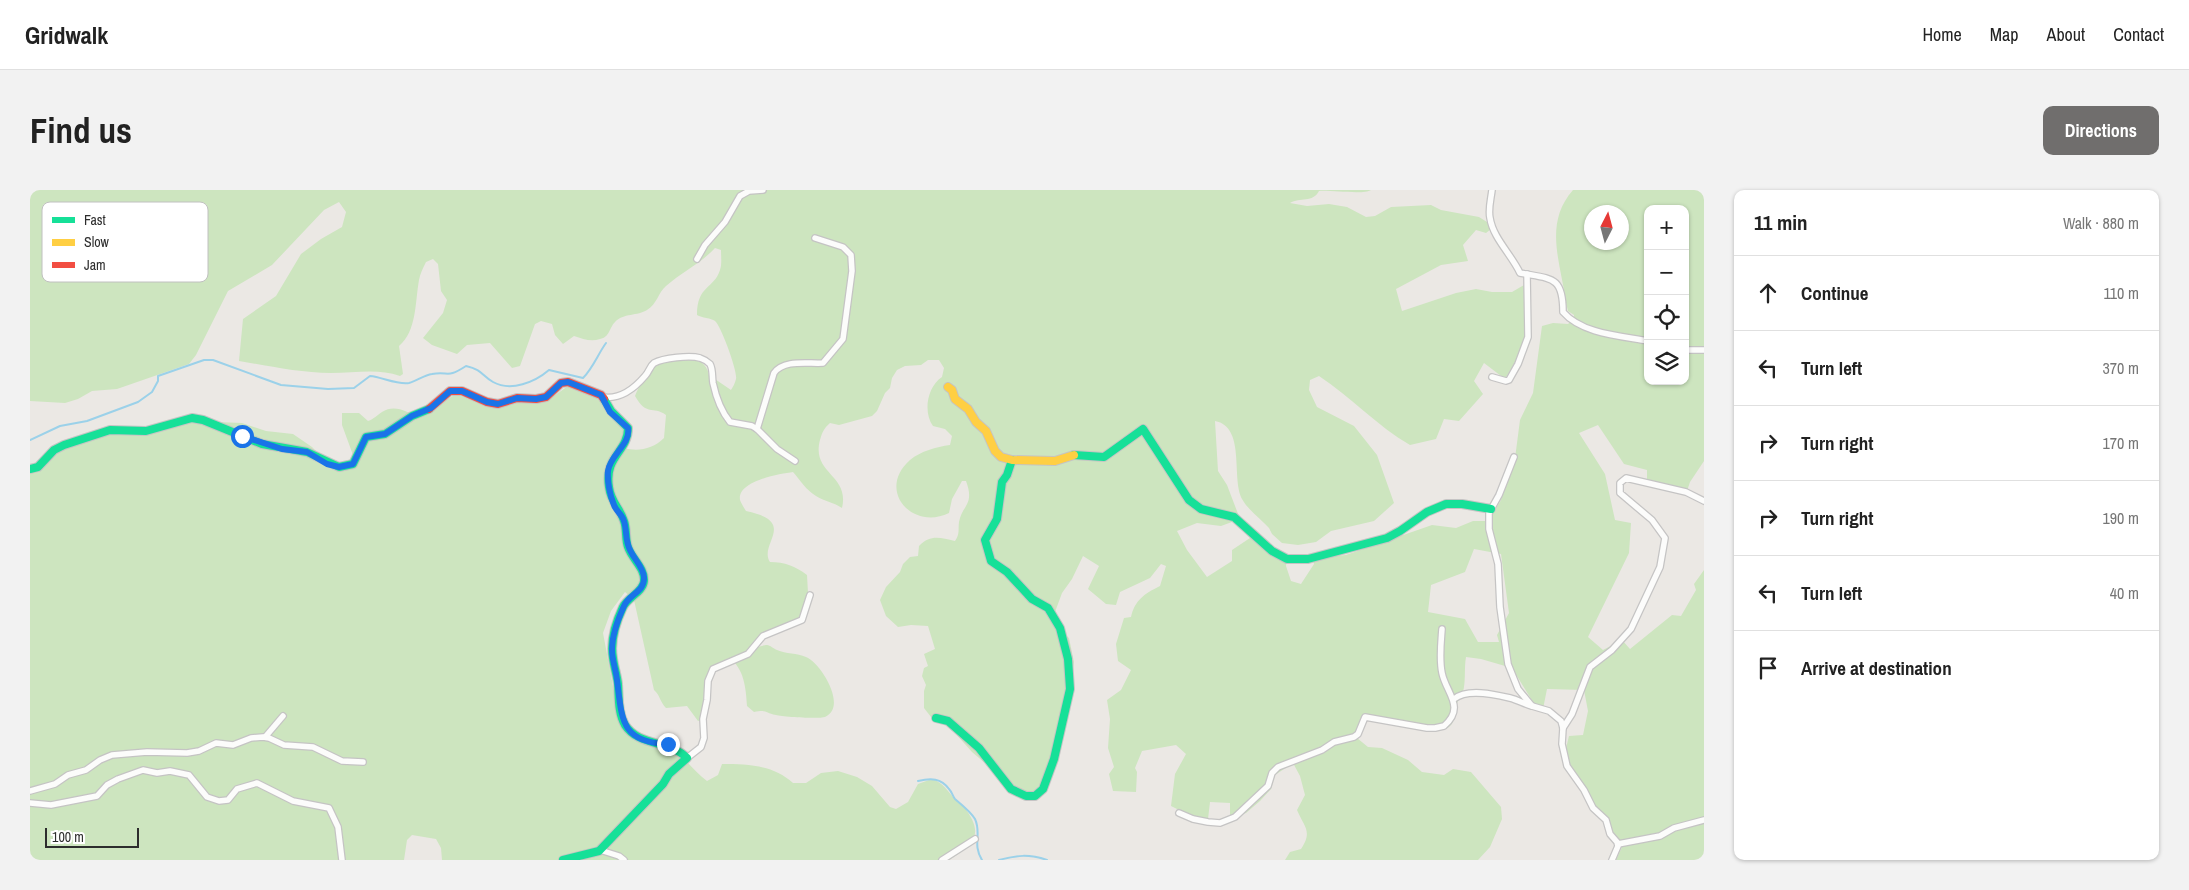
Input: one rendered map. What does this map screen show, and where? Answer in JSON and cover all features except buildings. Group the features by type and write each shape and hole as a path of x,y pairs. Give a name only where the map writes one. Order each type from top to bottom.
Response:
{"street":[{"path":"697,259 725,222 740,196 749,191 763,190"},
{"path":"1492,190 1489,216 1492,225 1500,242 1513,257 1520,273 1553,280 1560,286 1563,312 1579,324 1609,334 1644,341"},
{"path":"757,429 777,368 790,364 824,362 842,339 848,314 852,271 851,254 843,247 815,238"},
{"path":"1492,377 1506,381 1509,380 1518,364 1528,337 1527,274"},
{"path":"1689,350 1704,350"},
{"path":"602,397 614,398 625,393 647,374 653,364 660,361 681,357 697,357 710,364 716,395 723,412 730,422 752,426 777,449 795,461"},
{"path":"30,469 38,467 54,450 64,444 110,430 146,431 192,418 202,420 262,444 307,452 327,464 344,467 353,464 356,460 366,437 385,434 412,416 431,408 450,391 462,391 487,402 498,404 517,398 536,399 546,397 561,383 568,382 596,392 602,397 610,412 628,428 628,436 611,462 608,472 614,506 624,521 630,551 641,568 644,577 643,586 639,592 631,596 624,605 614,635 612,651 622,719 629,730 636,736 650,742 668,744 687,758"},
{"path":"948,387 952,390 954,399 968,408 976,422 986,431 995,451 1001,457 1012,460 1055,461 1071,455 1104,457 1143,428 1189,500 1199,509 1234,517 1271,551 1287,559 1324,556 1341,548 1377,541 1399,531 1416,518 1443,505 1454,503 1491,509"},
{"path":"1514,457 1499,496 1489,513 1490,529 1498,564 1500,607 1508,664 1518,688 1532,706"},
{"path":"936,718 948,721 979,748 1011,789 1026,796 1039,794 1054,759 1070,689 1070,674 1060,628 1048,608 1039,605 1029,598 1019,584 1001,566 991,561 986,550 985,540 997,519 1002,482 1007,475 1012,460"},
{"path":"1563,728 1572,714 1590,667 1612,650 1632,629 1660,567 1665,538 1652,520 1620,493 1620,483 1626,478 1678,490 1704,501"},
{"path":"563,860 600,850 663,784 669,774 701,747 704,738 703,719 708,681 713,669 748,654 763,636 802,620 810,595"},
{"path":"1179,812 1192,819 1208,822 1220,823 1235,817 1268,786 1272,773 1278,767 1322,750 1334,742 1354,737 1358,734 1365,717 1380,721 1440,728 1444,726 1454,708 1454,699 1447,688 1442,673 1442,629"},
{"path":"1454,699 1459,694 1467,692 1510,698 1553,714 1561,721 1563,728 1562,744 1567,766 1584,790 1593,808 1606,820 1610,834 1618,844"},
{"path":"266,736 283,716"},
{"path":"30,791 55,784 68,775 86,770 100,760 112,756 147,752 187,753 216,743 233,745 251,738 266,736 284,745 320,749 342,761 364,762"},
{"path":"30,802 51,805 97,796 118,779 143,770 157,773 170,771 189,775 207,797 218,801 228,800 237,789 257,783 293,801 329,808 338,827 342,860"},
{"path":"1618,844 1660,836 1674,828 1704,820"},
{"path":"942,860 975,839"},
{"path":"1612,860 1618,844"},
{"path":"600,850 624,860"}],"green space":[{"path":"30,190 1371,190 1362,192 1319,191 1313,197 1290,203 1307,206 1329,204 1347,207 1366,217 1375,216 1391,207 1431,205 1441,210 1479,217 1487,222 1491,229 1486,233 1476,230 1463,245 1468,261 1441,265 1396,289 1402,311 1456,293 1476,289 1492,292 1512,292 1524,285 1526,323 1523,344 1505,379 1484,363 1474,381 1483,394 1459,421 1444,419 1436,439 1410,445 1386,429 1319,376 1310,380 1309,390 1317,407 1354,426 1377,455 1394,503 1374,521 1331,531 1316,542 1298,545 1282,543 1242,499 1231,433 1225,425 1215,421 1218,471 1227,485 1240,519 1221,526 1197,523 1177,531 1187,550 1207,577 1232,561 1232,550 1253,536 1287,557 1286,566 1291,581 1301,584 1314,564 1313,558 1346,555 1432,525 1456,528 1473,521 1487,521 1500,502 1514,466 1520,420 1533,393 1542,326 1553,323 1568,324 1574,319 1574,315 1568,311 1566,303 1556,244 1559,216 1564,203 1573,190 1704,190 1704,461 1690,482 1687,491 1647,480 1647,470 1624,464 1598,425 1579,433 1605,474 1615,520 1631,523 1629,553 1588,637 1603,650 1622,640 1630,649 1672,615 1681,616 1696,590 1694,584 1704,570 1704,860 1616,860 1622,847 1614,836 1608,817 1597,810 1570,768 1566,748 1569,736 1583,735 1588,711 1584,690 1547,689 1543,709 1536,707 1512,668 1481,659 1466,657 1463,692 1455,708 1452,724 1449,727 1437,731 1367,719 1357,738 1368,747 1382,748 1408,760 1422,772 1444,775 1453,769 1471,772 1501,807 1502,819 1490,847 1478,860 1285,860 1290,852 1301,849 1305,843 1307,833 1297,810 1305,795 1300,776 1293,763 1275,775 1271,789 1260,801 1246,813 1230,818 1230,803 1210,802 1208,819 1191,816 1171,806 1175,774 1186,754 1176,745 1142,751 1135,768 1137,772 1136,792 1113,791 1109,774 1114,767 1108,748 1110,719 1107,700 1121,690 1131,670 1118,661 1116,644 1124,618 1131,617 1135,606 1141,598 1160,586 1166,566 1161,564 1150,578 1120,592 1116,605 1106,604 1088,589 1099,566 1083,556 1072,579 1062,593 1055,612 1058,629 1069,638 1074,662 1052,776 1027,799 972,752 946,723 931,717 924,708 926,685 922,676 924,668 928,666 924,654 935,649 928,626 911,625 898,627 886,616 880,600 886,587 900,572 903,564 910,557 918,556 919,546 923,542 932,538 955,541 957,539 959,522 969,500 966,481 962,481 952,499 949,513 935,517 923,517 911,512 898,495 897,483 900,472 910,460 929,450 950,445 952,436 945,429 933,426 928,414 927,407 930,393 937,381 942,377 944,368 939,360 928,360 921,365 905,366 897,370 892,378 890,388 885,393 877,411 872,416 839,425 830,423 826,427 820,440 819,451 825,467 841,488 843,497 842,508 812,494 793,472 752,483 741,493 740,500 746,511 762,516 770,521 774,527 768,555 770,562 790,565 807,575 808,593 802,617 754,641 756,647 768,645 780,651 806,657 812,661 825,676 830,686 834,704 831,712 825,717 801,718 780,716 764,711 754,712 747,706 745,686 741,673 729,658 712,667 701,720 698,721 687,706 666,708 654,690 634,600 625,592 611,611 603,633 619,718 633,738 640,742 672,749 707,781 718,775 722,764 751,765 769,769 778,772 793,783 806,783 821,773 838,771 857,777 872,786 890,807 896,809 908,802 918,784 932,779 942,785 963,806 974,824 975,831 971,843 966,849 949,860 442,860 441,848 436,839 412,835 407,840 404,860 30,860 30,471 37,471 59,449 109,433 122,432 140,435 193,421 242,423 266,431 293,434 312,447 323,458 346,464 353,455 342,425 342,413 359,413 368,421 387,410 396,409 405,411 418,418 456,394 484,405 497,407 513,402 547,401 568,386 594,396 603,402 607,413 626,429 624,448 635,450 650,447 664,438 666,415 646,409 635,396 655,365 679,360 694,360 701,362 706,367 709,375 731,390 735,382 736,375 732,359 718,325 713,320 697,315 700,298 714,281 720,270 721,250 715,248 672,281 663,289 653,305 647,310 618,319 603,338 590,340 574,336 563,344 555,335 552,324 541,321 535,324 520,366 512,368 490,343 467,345 457,354 432,345 423,338 443,313 447,300 441,291 438,264 433,259 426,262 421,273 412,324 405,340 399,346 403,374 400,376 383,372 308,372 239,361 243,319 276,296 301,254 321,239 342,227 346,212 339,202 324,210 272,265 228,291 196,355 189,364 117,389 92,391 78,399 65,403 30,401","holes":["1474,549 1501,554 1509,613 1497,635 1499,642 1478,642 1465,619 1428,612 1431,585 1465,572"]}],"waterway":[{"path":"30,440 60,426 87,421 138,402 152,392 158,381 158,376 204,360 213,360 281,385 328,389 354,388 370,376 400,383 409,383 429,375 451,373 466,366 476,369 500,385 515,386 530,382 549,370 583,378 606,343"},
{"path":"918,781 931,779 943,783 955,799 973,816 977,824 977,844 982,860"},
{"path":"999,860 1023,856 1047,860"}],"traffic: fast":[{"path":"563,860 599,851 663,784 669,774 687,758 672,748 638,737 625,725 621,716 612,652 613,638 623,607 641,588 644,576 628,547 624,521 609,487 608,477 610,468 624,443 628,428 611,411 604,399"},
{"path":"30,469 38,467 54,450 64,445 110,430 146,431 192,418 203,420 262,444 307,452 339,467 353,464 366,437 385,434 412,416 429,409"},
{"path":"1074,455 1104,457 1143,429 1189,500 1201,509 1234,517 1272,551 1287,559 1308,559 1387,538 1427,512 1446,504 1462,504 1491,509"},
{"path":"936,718 948,721 979,748 1011,789 1026,796 1035,796 1043,789 1054,759 1070,689 1068,659 1060,628 1048,608 1032,599 1007,572 991,561 985,540 997,519 1002,482 1007,475 1012,460"}],"traffic: slow":[{"path":"948,387 952,390 955,399 968,409 976,422 986,431 995,451 1001,457 1012,460 1055,461 1074,455"}],"traffic: jam":[{"path":"429,409 450,391 462,391 487,402 498,404 517,398 536,399 546,397 561,383 568,382 601,395 604,399"}],"route":[{"path":"242,436 282,449 307,452 327,464 344,467 350,466 356,460 366,437 385,434 394,426 431,408 450,391 462,391 492,404 498,404 522,397 541,399 549,395 561,383 568,382 601,395 610,412 625,424 629,431 626,440 615,454 608,472 614,506 621,514 626,528 627,544 644,577 643,586 639,592 631,596 624,605 614,635 612,651 620,710 622,719 629,730 636,736 650,742 668,744"}]}
